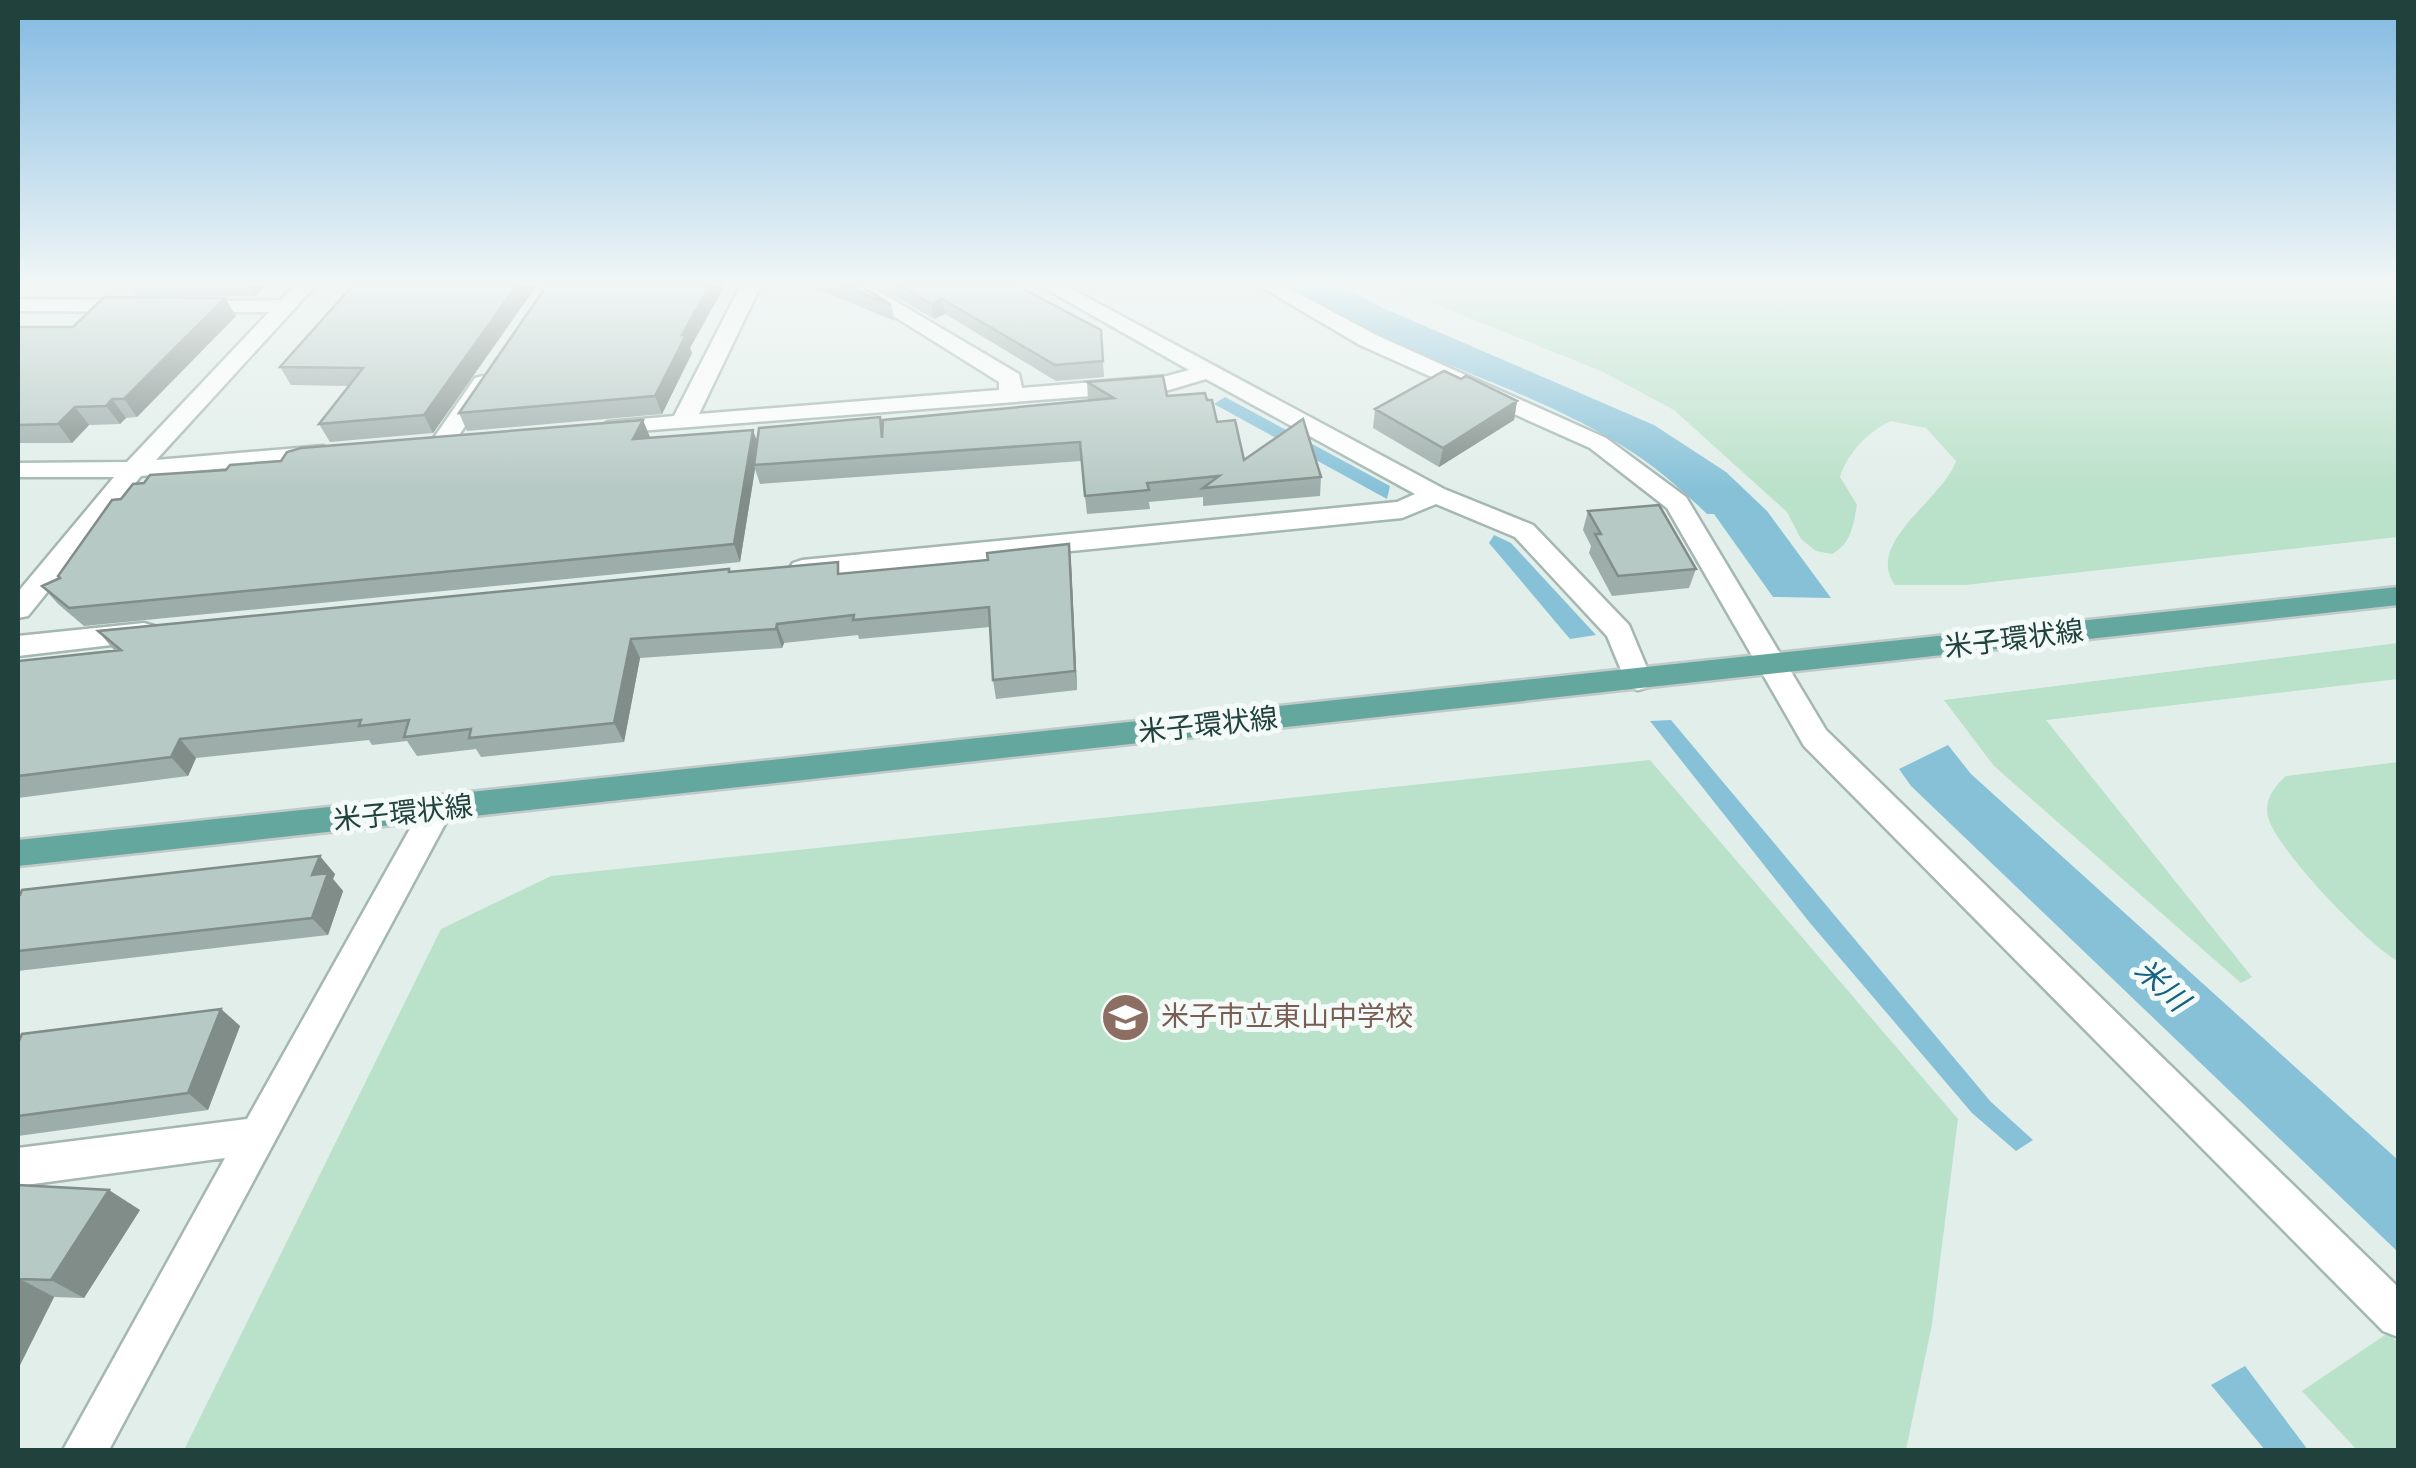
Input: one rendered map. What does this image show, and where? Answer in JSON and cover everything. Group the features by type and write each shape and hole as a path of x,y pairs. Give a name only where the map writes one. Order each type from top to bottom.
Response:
{"main road":[{"name":"米子環状線","path":"18,853 436,811 2398,596"}],"street":[{"path":"18,609 134,469 242,354"},
{"path":"683,423 717,354"},
{"path":"968,354 1011,379 1010,396"},
{"path":"1173,354 1435,495 1524,531 1620,632 1638,680"},
{"path":"1398,354 1598,442 1678,503 1814,738 2398,1316"},
{"path":"480,439 433,443 497,364"},
{"path":"590,430 1170,383 1207,372"},
{"path":"18,470 134,469 346,450"},
{"path":"770,572 1402,510 1435,495"},
{"path":"18,646 176,630"},
{"path":"84,1450 436,811"},
{"path":"18,1166 254,1136"}],"green space":[{"path":"1557,354 2398,354 2398,537 1965,585 1895,585 1888,569 1897,537 1937,491 1956,461 1926,428 1891,421 1874,431 1848,459 1840,477 1857,505 1844,545 1832,554 1816,551 1801,539 1787,512 1674,410 1601,371"},
{"path":"2398,643 2398,679 2046,720 2252,977 2241,983 1994,766 1944,700"},
{"name":"米子市立東山中学校","path":"1650,760 1958,1119 1932,1324 1906,1450 184,1450 441,929 551,876"},
{"path":"2398,762 2398,961 2366,936 2287,851 2268,817 2267,805 2286,776"},
{"path":"2388,1333 2398,1343 2398,1450 2357,1450 2302,1391"}],"water":[{"path":"1423,354 1488,354 1654,425 1726,472 1767,511 1831,598 1773,597 1714,514 1707,514 1632,452 1548,406"},
{"path":"1225,397 1390,486 1387,499 1214,404"},
{"path":"1494,535 1511,543 1596,635 1570,639 1489,543"},
{"path":"1671,720 1991,1102 2033,1140 2016,1151 1972,1113 1810,923 1650,721"},
{"name":"米川","path":"1948,745 1971,774 2398,1160 2398,1252 1911,786 1899,769"},
{"path":"2245,1366 2308,1450 2265,1450 2211,1385"}],"building":[{"path":"18,354 169,354 124,399 112,399 106,406 75,407 58,424 18,425"},
{"path":"292,354 468,354 424,415 319,424 363,368 280,367"},
{"path":"500,354 677,354 655,396 459,413"},
{"path":"1035,354 1103,354 1103,361 1055,365"},
{"path":"1444,371 1461,379 1466,376 1517,401 1443,448 1375,409"},
{"path":"1163,376 1167,396 1205,393 1207,400 1212,400 1217,422 1235,420 1244,460 1303,419 1321,477 1203,488 1219,476 1147,483 1149,490 1085,496 1080,442 754,465 759,428 880,417 882,438 883,420 1114,398 1087,382"},
{"path":"643,420 633,439 753,430 734,544 69,608 42,586 60,578 112,500 121,499 133,484 144,483 150,475 226,470 230,465 281,461 287,452 301,448"},
{"path":"1659,505 1696,569 1618,576 1595,534 1601,534 1588,511"},
{"path":"1069,544 1075,671 993,680 989,607 853,620 854,615 777,624 776,629 631,639 614,723 469,738 471,729 404,737 409,720 359,726 361,720 180,739 171,757 18,776 18,661 121,650 98,631 729,569 838,562 838,574 988,560 987,553"},
{"path":"320,856 312,875 328,873 312,918 18,951 18,895 22,890"},
{"path":"221,1009 188,1093 18,1116 18,1043 22,1034"},
{"path":"18,1185 109,1190 51,1280 20,1279 18,1283"}],"place":[{"name":"米子市立東山中学校","path":"1126,1017"}]}
